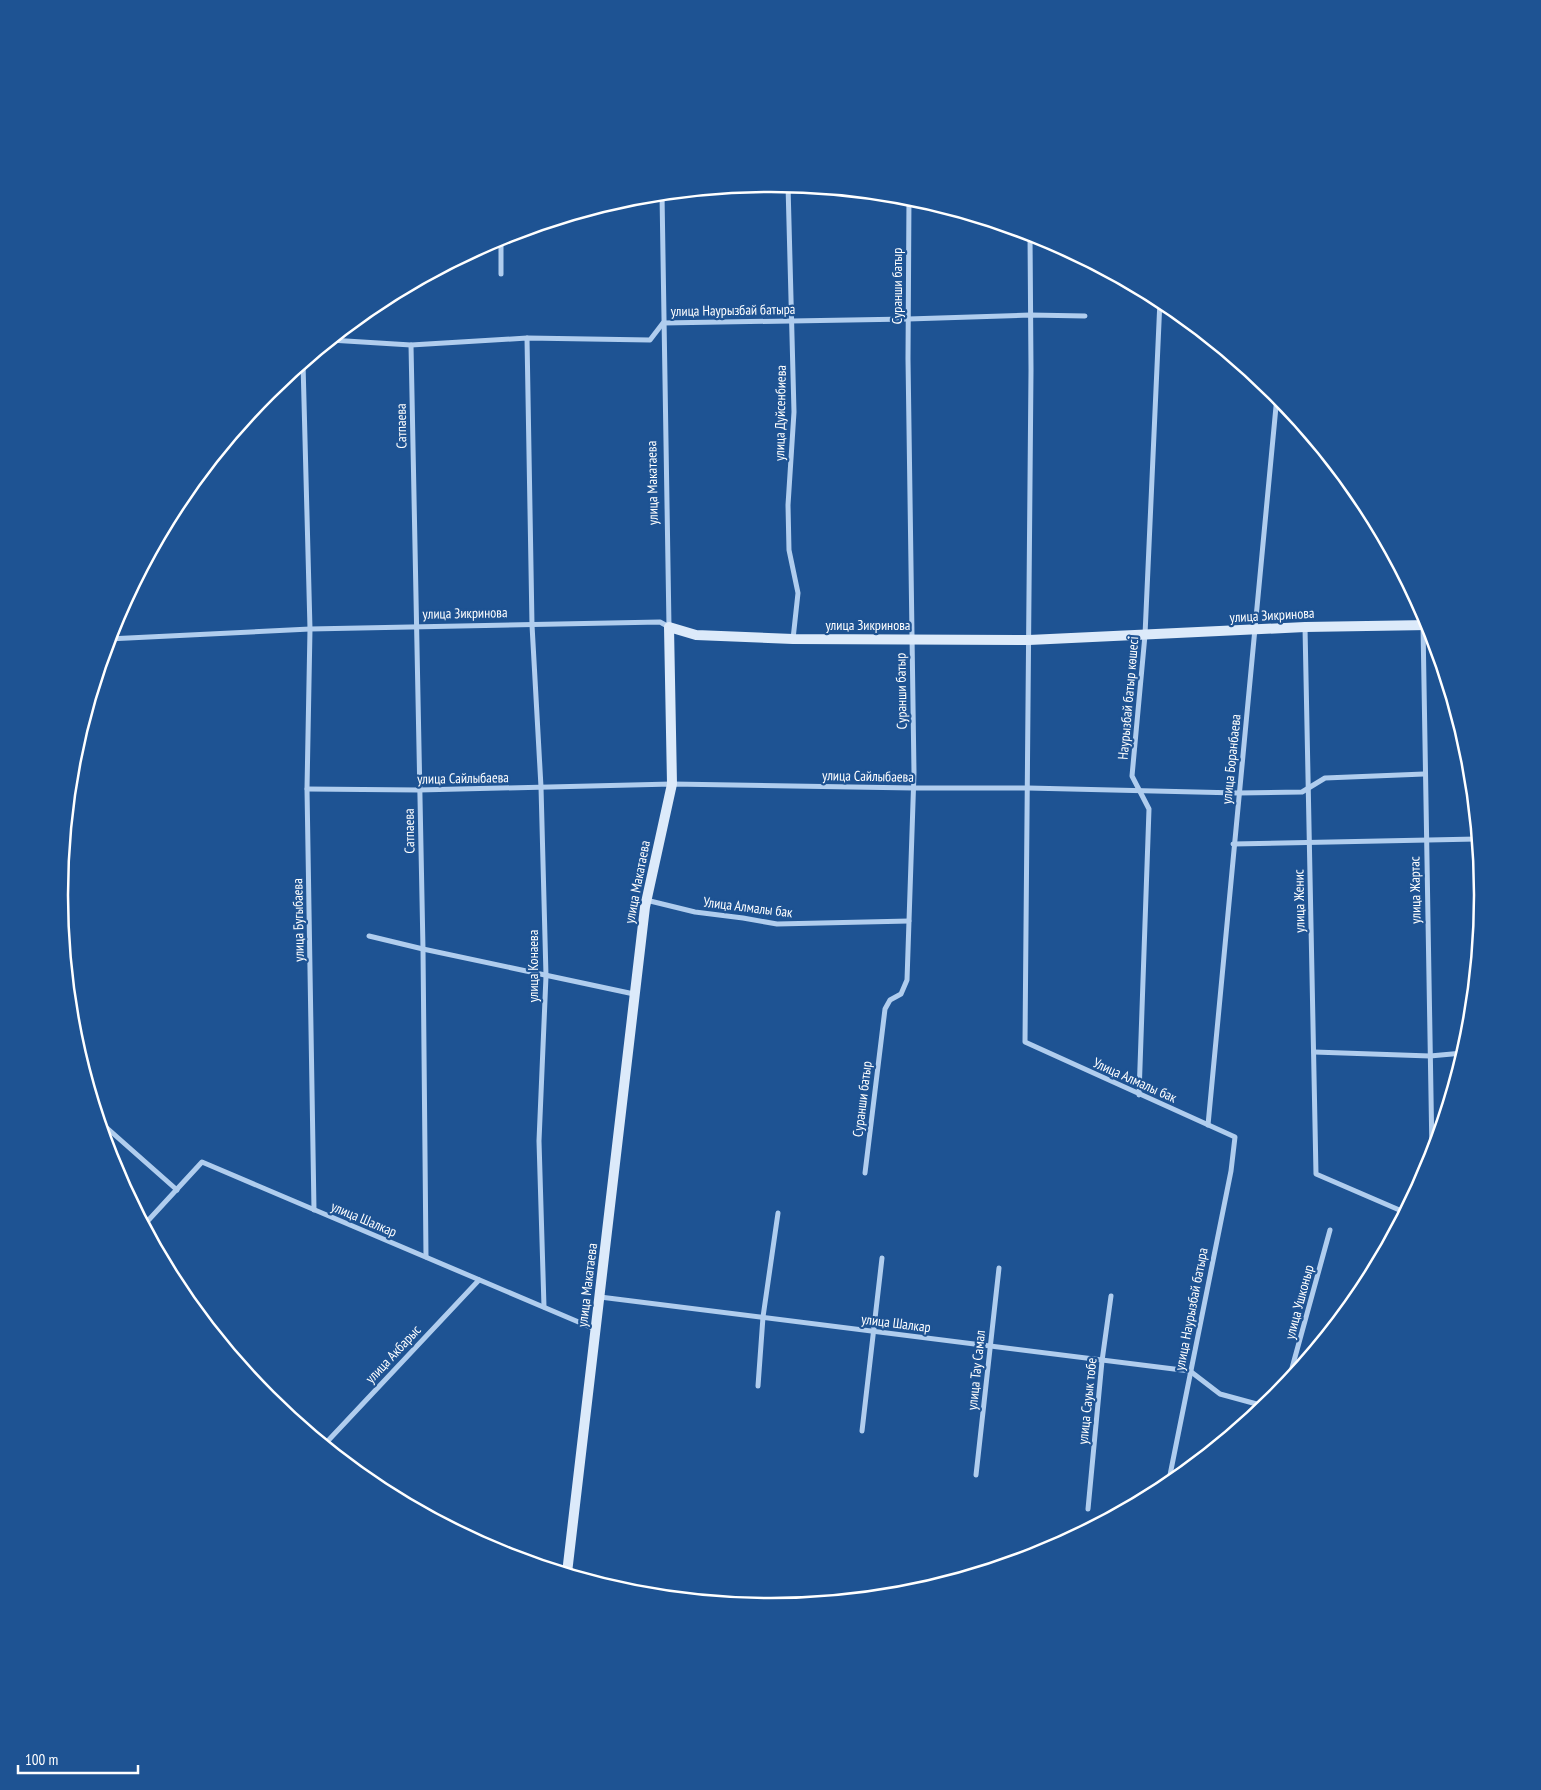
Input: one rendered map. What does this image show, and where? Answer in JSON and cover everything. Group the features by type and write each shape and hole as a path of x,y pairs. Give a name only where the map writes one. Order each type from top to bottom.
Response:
{"street":[{"name":"улица Дуйсенбиева","path":"788,193 794,412 788,505 789,550 798,594 793,639"},
{"name":"улица Макатаева","path":"568,1568 646,900 672,784 662,201"},
{"name":"Суранши батыр","path":"865,1173 885,1009 890,1000 901,994 905,987 909,921 913,788 908,319 909,206"},
{"path":"1028,788 1030,242"},
{"path":"501,246 501,274"},
{"name":"Наурызбай батыр көшесі","path":"1139,1095 1150,809 1132,776 1145,634 1160,309"},
{"name":"улица Наурызбай батыра","path":"339,341 410,345 527,338 650,340 663,323 1030,315 1085,316"},
{"name":"улица Конаева","path":"527,338 532,625 541,787 546,976 539,1141 544,1307"},
{"name":"Сатпаева","path":"410,345 426,1257"},
{"name":"улица Бугыбаева","path":"302,370 310,629 307,789 314,1210"},
{"name":"улица Боранбаева","path":"1208,1125 1276,407"},
{"name":"улица Зикринова","path":"116,639 310,629 660,622 678,631 696,635 793,639 1029,640 1305,627 1420,625"},
{"name":"улица Женис","path":"1305,627 1316,1174 1399,1210"},
{"name":"улица Жартас","path":"1426,642 1424,774 1432,1133"},
{"name":"улица Сайлыбаева","path":"307,789 419,790 672,784 1028,788 1238,793 1302,792 1325,778 1424,774"},
{"name":"Улица Алмалы бак","path":"1028,788 1025,1042 1235,1137"},
{"path":"1234,844 1471,839"},
{"name":"Улица Алмалы бак","path":"646,900 695,912 777,924 909,921"},
{"path":"369,936 634,994"},
{"path":"1314,1052 1430,1056 1455,1054"},
{"path":"108,1129 177,1190"},
{"name":"улица Наурызбай батыра","path":"1170,1473 1231,1171 1235,1137"},
{"name":"улица Шалкар","path":"148,1221 202,1162 595,1329"},
{"path":"758,1386 763,1318 778,1214"},
{"name":"улица Ушконыр","path":"1293,1366 1330,1230"},
{"path":"862,1431 882,1258"},
{"name":"улица Тау Самал","path":"976,1475 999,1268"},
{"name":"улица Акбарыс","path":"328,1441 478,1280"},
{"name":"улица Шалкар","path":"599,1296 1190,1371"},
{"name":"улица Сауык тобе","path":"1088,1509 1102,1361 1111,1296"},
{"path":"1190,1371 1220,1394 1256,1404"}]}
